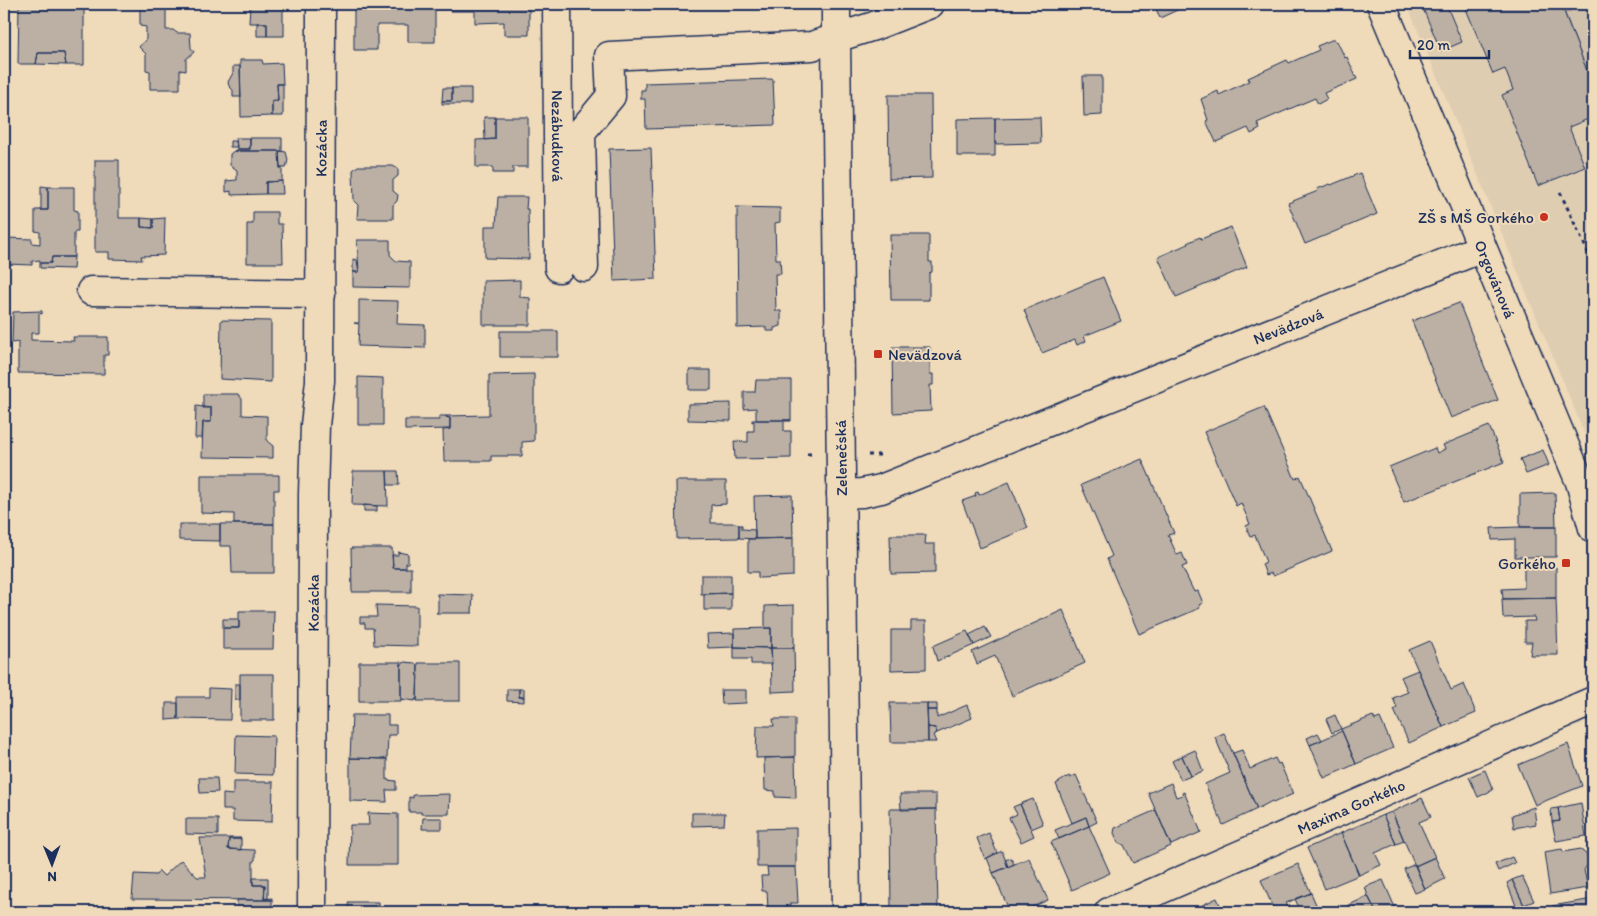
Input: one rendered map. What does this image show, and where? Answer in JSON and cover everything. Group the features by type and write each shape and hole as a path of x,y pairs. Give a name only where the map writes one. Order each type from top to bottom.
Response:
{"street":[{"name":"Kozácka","path":"312,912 313,494 314,425 320,381 321,4"},
{"name":"Nezábudková","path":"556,4 571,268 581,132 611,96 609,56 801,47 812,46 836,38"},
{"name":"Zelenečská","path":"836,4 846,912"},
{"path":"836,38 874,26 930,4"},
{"name":"Orgovánová","path":"1381,4 1580,482 1593,528"},
{"name":"Nevädzová","path":"841,494 862,493 880,489 1482,248"},
{"path":"91,292 321,294"},
{"name":"Maxima Gorkého","path":"1110,912 1593,701"}],"path":[{"path":"1560,192 1593,263"},
{"path":"863,455 880,455"}],"shaded area":[{"name":"ZŠ s MŠ Gorkého","path":"1407,4 1593,4 1593,454 1489,202"},
{"path":"1585,4 1593,4 1593,86 1565,13"}],"building":[{"path":"19,4 84,4 84,65 66,65 64,53 38,53 36,64 18,64"},
{"path":"140,4 165,4 166,30 173,30 177,33 190,33 191,48 194,52 186,59 186,71 180,70 180,89 150,89 150,71 146,70 146,54 139,47 146,39 146,27 140,26"},
{"path":"225,4 284,4 284,36 267,36 267,23 249,23 250,6"},
{"path":"354,4 435,4 435,42 408,42 408,25 377,25 377,50 354,50"},
{"path":"450,4 529,4 529,35 504,35 504,22 475,23 475,11 450,11"},
{"path":"1154,4 1190,4 1160,18"},
{"path":"1192,4 1203,4 1204,6 1194,10"},
{"path":"1421,4 1446,4 1462,42 1441,51"},
{"path":"1464,4 1561,4 1593,86 1593,117 1569,127 1585,167 1538,186 1502,95 1513,90 1505,69 1493,74"},
{"path":"257,23 267,23 267,36 257,36"},
{"path":"1334,39 1337,41 1345,58 1347,57 1357,79 1324,93 1327,99 1318,104 1315,98 1257,123 1260,129 1251,134 1248,128 1216,142 1206,121 1208,120 1201,99 1218,91 1219,95 1249,81 1248,78 1287,60 1289,63 1319,50 1317,46"},
{"path":"38,53 64,53 66,65 36,64"},
{"path":"240,60 262,60 263,64 282,63 283,84 277,84 278,101 272,101 272,116 241,117"},
{"path":"233,66 240,66 241,97 233,97 233,90 229,86 228,82 233,73"},
{"path":"1083,76 1102,76 1102,115 1084,116"},
{"path":"773,79 775,125 646,129 645,99 641,99 641,90 645,90 645,83"},
{"path":"277,84 283,84 283,116 272,116 272,101 278,101"},
{"path":"443,88 452,88 452,101 442,101"},
{"path":"452,88 471,88 471,104 442,104 442,101 452,101"},
{"path":"888,95 931,95 932,178 889,179"},
{"path":"484,117 495,117 495,139 485,140"},
{"path":"495,117 528,117 528,167 513,167 513,173 493,173 493,167 476,167 476,140 495,139"},
{"path":"1040,117 1041,143 995,144 995,118"},
{"path":"995,118 995,156 957,156 957,119"},
{"path":"236,138 250,138 250,149 237,149"},
{"path":"250,138 282,138 282,151 234,151 237,149 250,149"},
{"path":"230,141 236,141 237,147 230,147"},
{"path":"651,148 656,279 614,281 609,149"},
{"path":"234,151 279,151 282,181 266,182 266,194 231,195 231,191 226,192 226,181 237,180 237,170 230,165 230,154"},
{"path":"279,151 286,152 288,160 286,168 280,168"},
{"path":"95,160 119,160 119,218 141,218 141,227 153,228 153,219 165,218 164,255 141,256 142,260 109,259 109,252 95,252"},
{"path":"358,166 393,166 398,169 398,176 393,180 393,191 398,195 397,201 393,205 393,219 357,219 358,205 354,201 353,170"},
{"path":"1360,173 1377,214 1305,244 1288,203 1318,191 1317,189"},
{"path":"282,181 283,194 266,194 266,182"},
{"path":"41,186 48,187 48,210 41,210"},
{"path":"48,187 74,187 74,210 78,211 78,232 74,232 74,257 52,257 51,263 40,263 40,260 32,261 32,265 6,264 6,238 32,239 32,243 40,244 40,232 35,231 35,210 48,210"},
{"path":"498,197 527,197 529,259 485,258 485,226 496,226"},
{"path":"735,207 780,208 780,222 775,223 776,259 780,259 781,274 775,274 776,311 781,311 781,326 774,328 774,331 766,331 766,327 736,328 738,326 737,209"},
{"path":"253,212 277,212 277,224 282,224 283,263 247,263 247,224 253,224"},
{"path":"141,218 153,219 153,228 141,227"},
{"path":"1231,227 1247,267 1176,297 1158,257 1200,237 1201,239"},
{"path":"890,235 929,235 929,262 932,262 932,272 929,273 929,300 891,300"},
{"path":"357,240 390,240 390,255 396,261 410,262 410,288 353,287 353,272 359,272"},
{"path":"52,257 74,257 73,269 40,268 40,263 51,263"},
{"path":"353,259 357,260 359,272 353,272"},
{"path":"1103,277 1121,321 1084,336 1086,341 1077,345 1075,340 1042,353 1024,310"},
{"path":"520,280 520,297 530,298 530,325 483,325 483,281"},
{"path":"359,300 398,301 397,324 425,325 425,348 358,346 359,324 354,323 359,323"},
{"path":"1459,303 1498,400 1451,418 1412,321"},
{"path":"42,311 42,314 39,313 39,333 31,333 31,340 74,341 73,337 108,337 108,355 104,355 104,374 18,373 18,342 12,343 13,312"},
{"path":"221,320 271,321 271,382 220,379"},
{"path":"500,331 558,331 558,357 500,357"},
{"path":"892,347 930,347 930,374 933,374 933,385 930,385 931,411 893,413"},
{"path":"689,370 711,370 711,390 689,390"},
{"path":"534,374 534,441 522,442 522,456 491,456 491,461 444,461 443,430 450,429 450,418 446,416 489,415 489,375"},
{"path":"358,377 383,378 383,425 358,425"},
{"path":"756,380 791,380 791,420 756,420 756,408 744,409 744,392 755,392"},
{"path":"203,394 238,394 242,399 242,415 267,416 267,441 273,446 273,458 202,457 203,422 211,422 211,408 203,408"},
{"path":"731,403 731,421 688,420 688,404"},
{"path":"196,406 211,408 211,422 203,422 202,438 195,438"},
{"path":"1264,407 1295,479 1300,476 1332,551 1273,576 1271,573 1266,575 1262,564 1266,562 1255,535 1250,537 1246,526 1250,524 1241,503 1236,506 1204,432"},
{"path":"439,416 450,418 450,429 405,430 405,420 439,420"},
{"path":"752,420 791,420 784,421 784,431 791,431 791,458 735,459 734,441 748,442 748,431 754,431 754,421 752,422"},
{"path":"1489,426 1504,462 1404,502 1389,467 1435,448 1437,453 1445,449 1443,445"},
{"path":"1543,450 1549,465 1526,474 1520,459"},
{"path":"1142,459 1174,533 1168,535 1177,555 1182,553 1187,565 1182,567 1194,592 1198,591 1203,603 1199,605 1200,608 1139,634 1107,559 1112,556 1081,485"},
{"path":"353,471 387,471 388,506 352,505"},
{"path":"387,471 398,471 399,485 388,485"},
{"path":"201,475 279,475 279,490 274,490 274,524 234,524 234,514 201,513"},
{"path":"676,481 726,481 726,504 711,505 711,523 736,523 739,525 739,538 677,539"},
{"path":"1009,482 1028,528 980,548 962,501 976,496 975,493 978,492 979,495"},
{"path":"1555,493 1556,527 1520,527 1520,494"},
{"path":"792,495 793,538 755,539 754,496"},
{"path":"364,505 377,506 377,511 364,511"},
{"path":"179,524 220,524 220,541 179,540"},
{"path":"220,524 274,524 274,573 232,573 231,546 220,546"},
{"path":"739,525 742,525 742,529 755,530 755,539 739,538"},
{"path":"1556,527 1556,557 1515,557 1515,539 1492,540 1491,528"},
{"path":"890,535 926,535 925,544 935,544 935,573 891,574"},
{"path":"793,538 793,576 760,578 758,577 758,572 748,572 748,539"},
{"path":"351,548 392,548 393,568 411,568 411,592 352,592"},
{"path":"398,552 408,554 406,568 393,568 392,555 398,555"},
{"path":"1524,567 1556,567 1556,598 1503,599 1502,589 1524,588"},
{"path":"701,575 731,575 731,593 701,594"},
{"path":"731,593 731,610 704,610 704,594"},
{"path":"437,594 473,595 473,613 436,613 438,611"},
{"path":"1556,598 1558,655 1530,655 1532,642 1525,642 1525,621 1535,621 1534,617 1503,618 1502,599"},
{"path":"376,605 417,606 417,646 374,645 373,628 365,628 365,623 360,623 360,617 377,617"},
{"path":"794,605 794,648 771,648 771,628 765,628 765,606"},
{"path":"1063,610 1085,663 1012,696 995,656 977,664 972,652"},
{"path":"239,611 274,611 273,649 223,649 223,628 239,628"},
{"path":"223,619 239,619 239,628 223,628"},
{"path":"911,621 926,621 926,669 891,670 891,630 911,630"},
{"path":"985,627 991,637 974,645 969,635"},
{"path":"771,628 771,648 734,647 734,629"},
{"path":"967,631 974,645 937,661 933,646"},
{"path":"734,633 734,647 708,648 707,634"},
{"path":"1430,641 1451,690 1464,684 1476,713 1443,727 1409,650"},
{"path":"734,647 771,648 772,664 751,664 751,659 734,659"},
{"path":"771,648 794,648 795,691 772,692"},
{"path":"359,662 401,662 401,701 359,701"},
{"path":"404,662 418,665 417,700 415,699 415,701 401,699 401,664"},
{"path":"418,663 460,663 460,701 417,701"},
{"path":"1418,670 1443,727 1409,743 1394,710 1397,708 1393,698 1408,692 1401,677"},
{"path":"240,674 274,674 274,720 240,720"},
{"path":"235,684 240,684 240,700 235,700"},
{"path":"209,688 231,689 230,720 178,719 178,697 209,697"},
{"path":"507,689 519,689 519,697 524,697 524,702 507,701"},
{"path":"519,689 524,689 524,697 519,697"},
{"path":"721,690 746,690 746,703 722,704"},
{"path":"166,703 178,703 178,719 166,720"},
{"path":"890,703 927,703 928,742 891,742"},
{"path":"927,704 937,704 937,710 927,710"},
{"path":"967,705 972,718 937,733 935,728 928,727 927,710 937,710 937,718"},
{"path":"352,715 388,715 388,725 396,725 396,735 388,735 387,759 350,758"},
{"path":"1335,715 1341,729 1332,733 1326,719"},
{"path":"1373,716 1375,720 1380,718 1393,748 1356,764 1341,729"},
{"path":"773,719 795,719 795,757 756,758 757,726 774,726"},
{"path":"928,727 935,728 937,733 933,735 936,742 928,742"},
{"path":"1342,731 1356,764 1324,778 1310,745"},
{"path":"1224,733 1257,809 1223,825 1205,784 1230,773 1215,737"},
{"path":"1318,733 1322,740 1310,745 1307,738"},
{"path":"236,735 274,736 273,775 235,774"},
{"path":"1568,744 1582,786 1535,805 1518,765"},
{"path":"1195,750 1203,771 1191,776 1182,756"},
{"path":"1242,750 1250,769 1275,758 1278,764 1280,763 1293,794 1273,803 1272,801 1257,809 1233,753"},
{"path":"1182,756 1191,776 1181,780 1172,761"},
{"path":"795,757 796,798 775,797 775,791 765,790 764,758"},
{"path":"350,758 387,759 387,780 396,781 396,790 386,790 387,802 350,801"},
{"path":"1485,770 1493,790 1478,797 1469,777"},
{"path":"1076,775 1097,822 1089,826 1086,817 1072,823 1056,784 1069,776 1070,778"},
{"path":"199,778 217,778 218,792 200,793"},
{"path":"233,782 273,782 272,822 233,821 233,810 223,810 223,794 233,795"},
{"path":"1171,783 1176,797 1183,795 1182,793 1184,792 1201,832 1171,845 1148,793"},
{"path":"450,794 449,814 409,812 409,797 413,798 413,795"},
{"path":"900,794 936,794 936,809 901,810"},
{"path":"1422,798 1431,817 1419,822 1435,857 1415,866 1392,812"},
{"path":"1033,799 1043,824 1031,829 1020,804"},
{"path":"1581,803 1586,836 1556,841 1552,822 1560,821 1558,808"},
{"path":"1020,804 1034,836 1021,842 1009,818 1017,814 1013,807"},
{"path":"1534,807 1536,824 1514,828 1512,815"},
{"path":"1558,808 1560,821 1552,822 1551,809"},
{"path":"890,809 936,809 938,912 891,912"},
{"path":"1156,810 1171,846 1133,863 1124,845 1118,842 1114,833 1115,828"},
{"path":"1392,812 1404,841 1396,844 1383,815"},
{"path":"368,813 398,814 398,865 349,865 350,825 369,825"},
{"path":"692,813 725,813 724,825 692,826"},
{"path":"1383,815 1396,844 1375,853 1381,865 1359,875 1341,833"},
{"path":"1086,817 1089,826 1059,839 1055,830"},
{"path":"423,818 442,818 442,829 422,829"},
{"path":"186,819 218,819 218,835 186,834"},
{"path":"1089,826 1110,873 1072,890 1051,842"},
{"path":"796,828 796,867 757,867 757,829"},
{"path":"989,833 997,853 985,859 977,838"},
{"path":"1341,833 1359,875 1325,889 1307,848"},
{"path":"200,838 241,838 229,839 228,849 255,850 253,885 265,885 264,899 272,898 272,900 132,899 134,874 156,875 159,871 164,876 181,860 197,877 206,877"},
{"path":"229,839 241,839 241,850 228,849"},
{"path":"1562,849 1563,852 1581,849 1587,855 1588,864 1584,870 1588,888 1550,894 1544,852"},
{"path":"1002,851 1008,867 993,873 987,858"},
{"path":"1435,857 1445,879 1425,889 1415,866"},
{"path":"1512,857 1515,863 1498,871 1495,864"},
{"path":"1011,858 1014,864 1008,867 1005,860"},
{"path":"1029,858 1048,900 1021,912 1010,912 993,873"},
{"path":"1298,864 1311,893 1286,903 1288,906 1275,912 1261,880"},
{"path":"1415,864 1425,889 1415,893 1404,869"},
{"path":"767,867 796,867 798,903 790,903 790,908 768,909 767,891 762,891 761,876 768,876"},
{"path":"1522,876 1534,901 1524,905 1512,880"},
{"path":"253,878 268,878 268,898 264,899 265,885 253,885"},
{"path":"1383,880 1397,912 1376,912 1368,896 1365,887"},
{"path":"1512,880 1524,905 1517,908 1507,883"},
{"path":"1311,893 1318,909 1301,912 1295,899"},
{"path":"1368,896 1376,912 1345,912 1343,908"},
{"path":"1217,898 1223,912 1188,912"},
{"path":"1593,899 1593,912 1553,912 1552,906"},
{"path":"237,900 272,900 272,912 237,912"},
{"path":"348,902 379,902 379,908 387,908 387,912 349,912"},
{"path":"1525,907 1527,912 1513,912"}],"place":[{"name":"ZŠ s MŠ Gorkého","path":"1544,217"},
{"name":"Nevädzová","path":"878,354"},
{"name":"Gorkého","path":"1566,563"}]}
